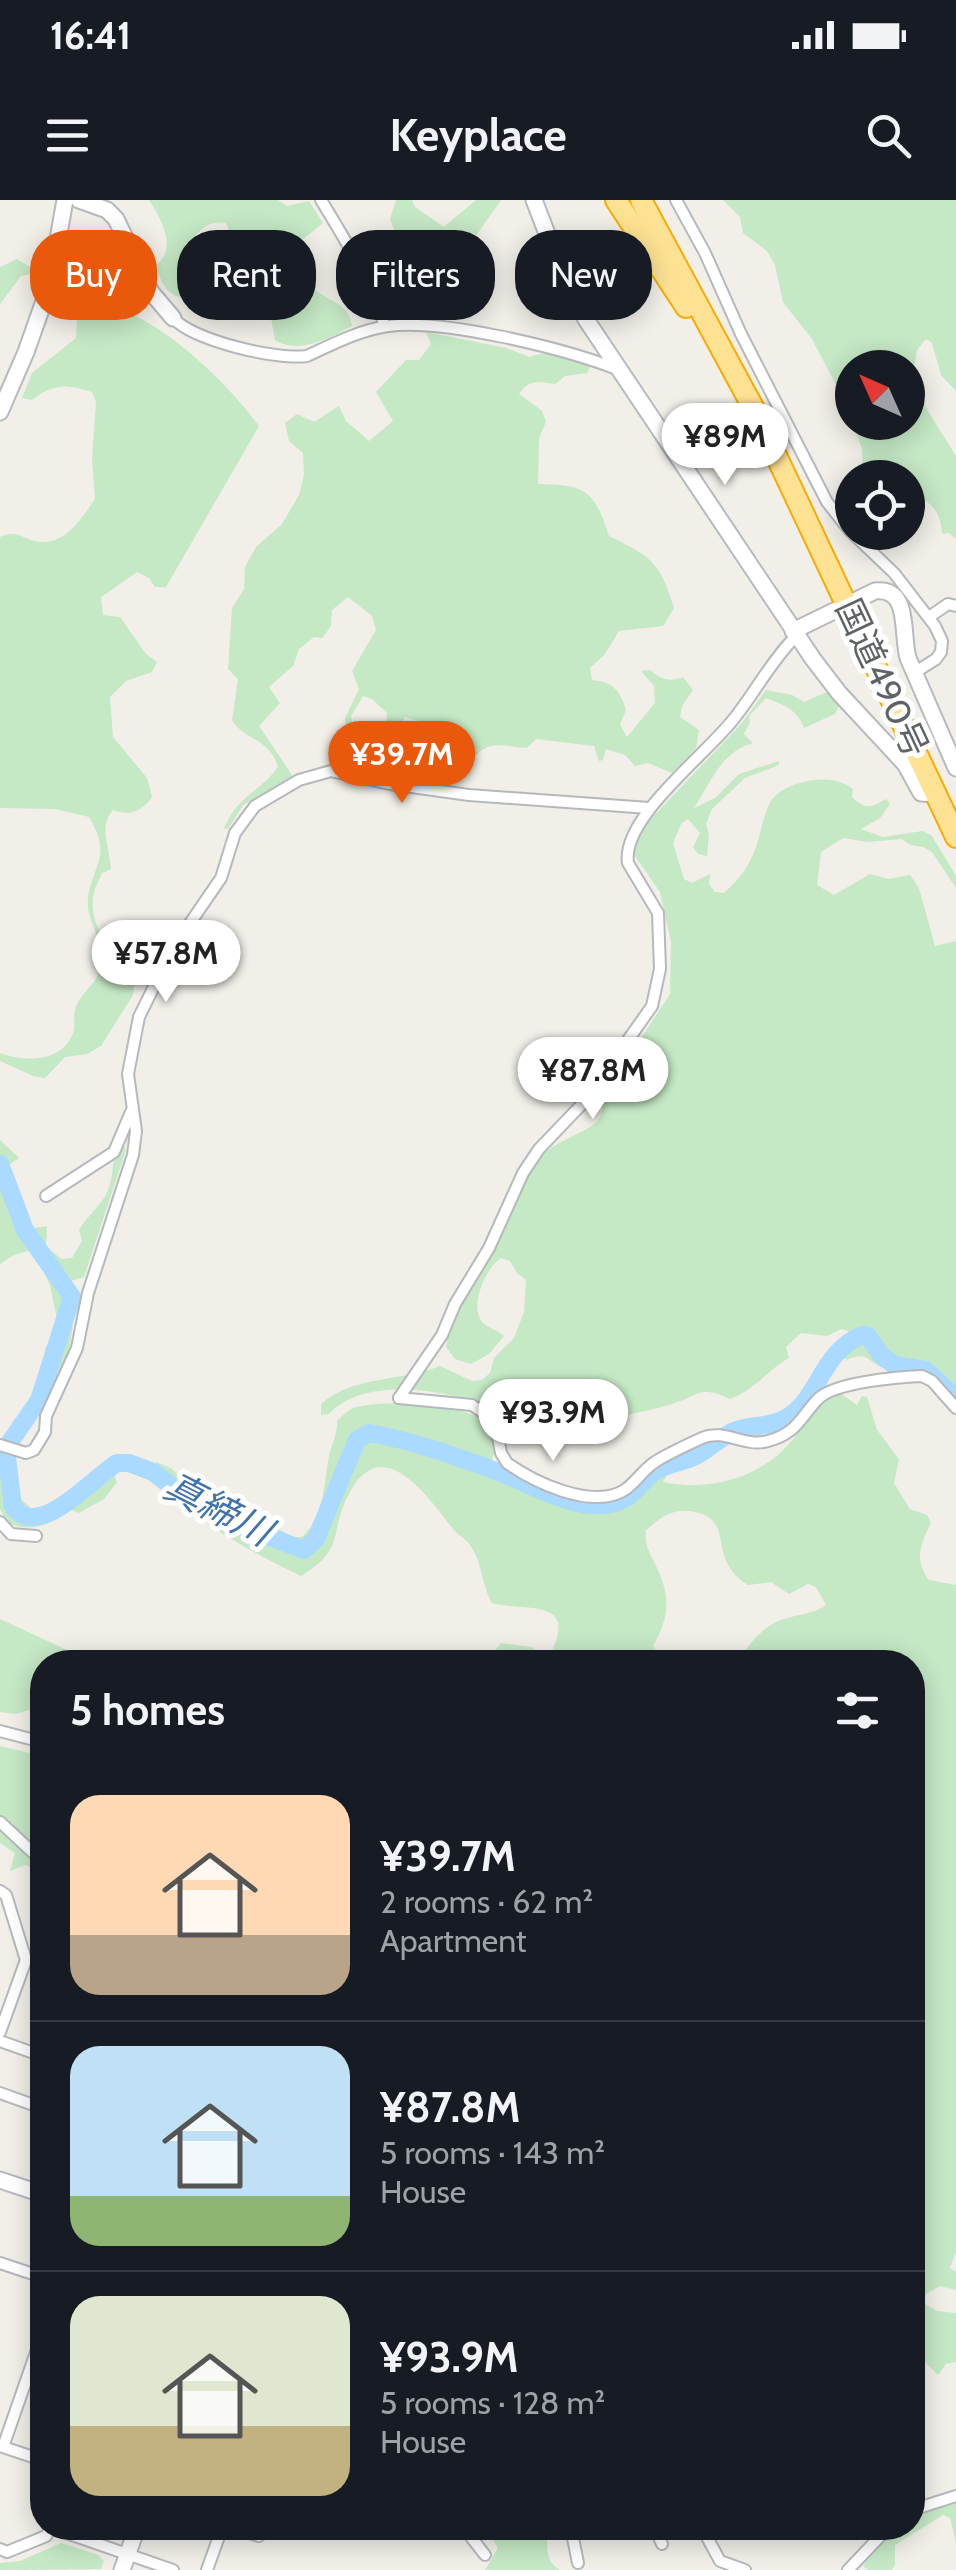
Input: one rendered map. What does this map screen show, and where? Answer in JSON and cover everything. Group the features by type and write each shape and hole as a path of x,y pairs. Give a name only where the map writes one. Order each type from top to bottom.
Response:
{"highway":[{"path":"616,200 756,413"},
{"name":"国道490号","path":"641,200 756,413 956,808"},
{"name":"国道490号","path":"655,200 772,419 956,837"}],"street":[{"path":"0,412 50,284 64,200"},
{"path":"79,200 107,210 116,219 151,292 172,318 189,330 212,338 295,358 384,326 434,327 552,348 619,370"},
{"path":"320,200 360,271 384,326"},
{"path":"534,200 566,282 619,370 795,633 839,693 905,764 920,793 936,794"},
{"path":"676,200 827,502 850,531 894,573 942,641 936,659 914,673"},
{"path":"956,765 914,673 903,641 900,600 890,591 882,590 853,601 795,633 734,720 640,822 627,854 658,913 660,969 652,1006 585,1101 539,1149 523,1173 489,1248 442,1334 399,1398 455,1402 484,1412 496,1422 506,1463 585,1496 618,1494 652,1463 704,1437 729,1437 752,1445 791,1432 822,1396 834,1390 922,1376 932,1381 956,1408"},
{"path":"929,618 948,604 956,606"},
{"path":"0,1445 26,1453 34,1450 45,1432 46,1416 77,1348 88,1293 133,1155 136,1131 128,1074 132,1044 149,995 193,915 221,878 235,833 255,806 318,772 331,771 470,795 649,808"},
{"path":"46,1196 114,1152 132,1112"},
{"path":"0,1522 10,1534 36,1536"},
{"path":"0,1732 30,1739"},
{"path":"0,1822 30,1850"},
{"path":"0,1891 6,1895 26,1960 0,2032"},
{"path":"0,2041 30,2052"},
{"path":"0,2092 30,2103"},
{"path":"0,2180 30,2190"},
{"path":"0,2263 30,2273"},
{"path":"30,2369 3,2447 30,2456"},
{"path":"925,2506 956,2496"},
{"path":"0,2549 7,2552 36,2540"},
{"path":"77,2540 125,2562 173,2570"},
{"path":"207,2570 218,2540"},
{"path":"474,2540 485,2554"},
{"path":"573,2540 578,2563"},
{"path":"660,2540 662,2544"},
{"path":"709,2540 720,2561 745,2570"},
{"path":"848,2570 877,2540"}],"green space":[{"path":"149,200 278,200 287,206 309,201 323,223 314,230 229,230 226,223 215,223 201,230 177,230 177,296 157,270 166,251 163,225"},
{"path":"396,200 412,200 415,207 444,227 476,200 501,200 480,230 395,230 390,219"},
{"path":"723,200 956,200 956,391 941,375 932,343 926,339 917,350 835,350 835,383 812,339 783,302 775,265 767,251 743,233 740,217"},
{"path":"17,259 30,267 30,274 21,276 0,304 0,267"},
{"path":"316,290 336,304 336,320 350,320 352,326 304,345 275,340 271,320 316,320"},
{"path":"77,320 143,320 191,354 259,426 166,587 155,587 149,578 137,572 101,597 103,615 120,617 146,654 157,662 152,672 126,681 110,697 113,737 147,778 152,797 135,811 113,810 109,816 106,830 111,869 102,873 93,897 99,931 135,977 133,995 101,1046 87,1054 65,1057 45,1078 0,1061 0,1053 41,1058 60,1050 73,1033 77,1004 102,964 101,947 88,906 100,850 89,817 55,809 0,808 0,537 12,534 52,541 69,532 95,499 92,458 96,402 92,392 61,387 32,400 22,398 32,373 76,338"},
{"path":"426,332 506,348 530,357 560,355 590,367 587,373 565,376 555,384 530,383 519,394 542,411 546,422 539,438 538,484 567,486 586,493 598,508 609,536 645,556 659,571 674,608 663,626 619,631 605,654 590,668 592,680 610,685 618,692 626,710 620,724 627,737 655,703 654,686 641,671 650,670 665,679 683,677 693,690 680,717 699,730 696,748 672,773 648,763 635,766 625,755 606,749 599,761 594,746 536,739 527,748 485,748 465,768 456,767 428,739 429,724 405,717 395,731 386,728 387,713 363,696 351,716 352,735 346,730 345,718 359,689 352,671 376,630 372,616 348,597 332,610 331,626 322,638 314,637 299,649 293,666 269,687 280,703 259,726 292,775 285,783 243,805 228,829 224,828 243,800 278,767 269,750 232,720 238,679 228,669 232,608 244,589 245,567 256,547 282,524 299,495 304,475 303,453 289,441 285,423 297,414 314,422 339,406 346,421 369,441 393,421 376,392 406,360 419,360 431,344"},
{"path":"925,406 956,456 956,539 949,533 942,534 937,513 925,502 925,460 862,460 859,440 925,440"},
{"path":"766,690 792,695 804,702 827,692 839,706 835,714 804,728 794,712 766,698 749,716 744,734 753,743 725,761 694,808 715,798 739,774 779,761 779,765 745,778 712,809 706,824 707,856 698,854 693,847 700,833 688,819 681,824 673,843 684,879 692,883 710,874 709,884 715,892 724,893 749,863 771,801 784,789 820,780 848,786 853,789 852,797 865,806 886,799 890,804 880,818 861,829 883,837 923,831 932,836 956,876 956,888 932,852 902,839 868,842 843,838 821,852 817,885 834,895 870,874 889,879 910,875 919,888 935,946 956,941 956,1389 933,1368 921,1364 891,1370 863,1356 846,1360 842,1353 851,1344 848,1331 841,1329 827,1336 801,1333 786,1347 789,1358 730,1399 706,1392 634,1413 595,1418 557,1415 520,1403 499,1412 436,1392 387,1390 364,1394 321,1415 321,1404 348,1388 440,1366 472,1381 482,1380 490,1373 494,1358 514,1338 524,1312 526,1280 510,1261 501,1258 485,1278 477,1307 483,1323 504,1336 489,1354 471,1364 455,1359 446,1347 455,1317 490,1258 528,1175 549,1149 596,1123 607,1090 635,1061 632,1052 670,994 671,942 660,892 633,853 645,825 742,723"},
{"path":"0,1140 19,1158 6,1167 10,1195 27,1229 47,1226 46,1246 61,1259 72,1258 82,1241 79,1230 108,1190 115,1156 123,1144 126,1150 84,1277 71,1281 71,1341 62,1373 47,1395 40,1389 45,1349 56,1329 56,1314 50,1285 33,1249 0,1264"},
{"path":"821,1388 840,1393 857,1405 862,1396 867,1397 877,1430 899,1459 894,1483 910,1509 927,1515 931,1523 920,1552 924,1573 929,1580 956,1585 956,2252 950,2268 956,2272 956,2290 940,2286 925,2298 925,1650 745,1650 780,1620 826,1605 816,1587 808,1584 789,1594 771,1582 748,1585 727,1563 713,1522 689,1511 671,1513 646,1530 647,1545 666,1598 665,1617 653,1646 656,1650 552,1650 558,1635 553,1615 544,1610 492,1603 470,1545 419,1488 391,1469 377,1468 363,1475 343,1506 331,1548 301,1576 222,1533 150,1478 156,1462 171,1468 188,1485 243,1504 291,1537 302,1537 321,1502 337,1421 356,1407 406,1403 445,1407 478,1417 490,1424 495,1447 492,1461 500,1468 582,1506 614,1508 645,1490 658,1464 719,1437 729,1443 668,1472 663,1482 702,1485 757,1469 787,1446 799,1431 795,1422 755,1437 739,1435 737,1428 754,1419 782,1413"},
{"path":"9,1465 21,1499 33,1510 50,1508 112,1470 117,1482 104,1499 79,1513 71,1510 48,1523 23,1527 6,1521 0,1509 0,1469"},
{"path":"0,1619 67,1650 30,1650 30,1710 16,1714 0,1712"},
{"path":"501,1643 535,1650 496,1650"},
{"path":"0,1746 30,1753 30,1867 10,1871 15,1853 0,1843"},
{"path":"925,2304 937,2311 956,2313 956,2362 946,2364 938,2375 925,2362"},
{"path":"943,2502 956,2502 956,2543 950,2518 943,2515 925,2526 925,2510"},
{"path":"493,2540 547,2540 549,2557 560,2570 485,2570 498,2548"},
{"path":"903,2540 895,2545 892,2570 869,2570 863,2566 878,2543"},
{"path":"61,2543 98,2555 104,2561 101,2569 0,2570 0,2563 20,2561"}],"waterway":[{"name":"真締川","path":"0,1164 25,1230 72,1297 39,1400 6,1448 13,1507 24,1515 37,1517 51,1512 117,1463 129,1463 153,1472 188,1499 204,1504 233,1523 304,1550 316,1539 357,1440 369,1433 452,1455 573,1502 618,1502 658,1470 696,1456 734,1431 786,1418 807,1399 837,1353 862,1335 868,1336 881,1355 894,1365 926,1370 956,1398"}]}
